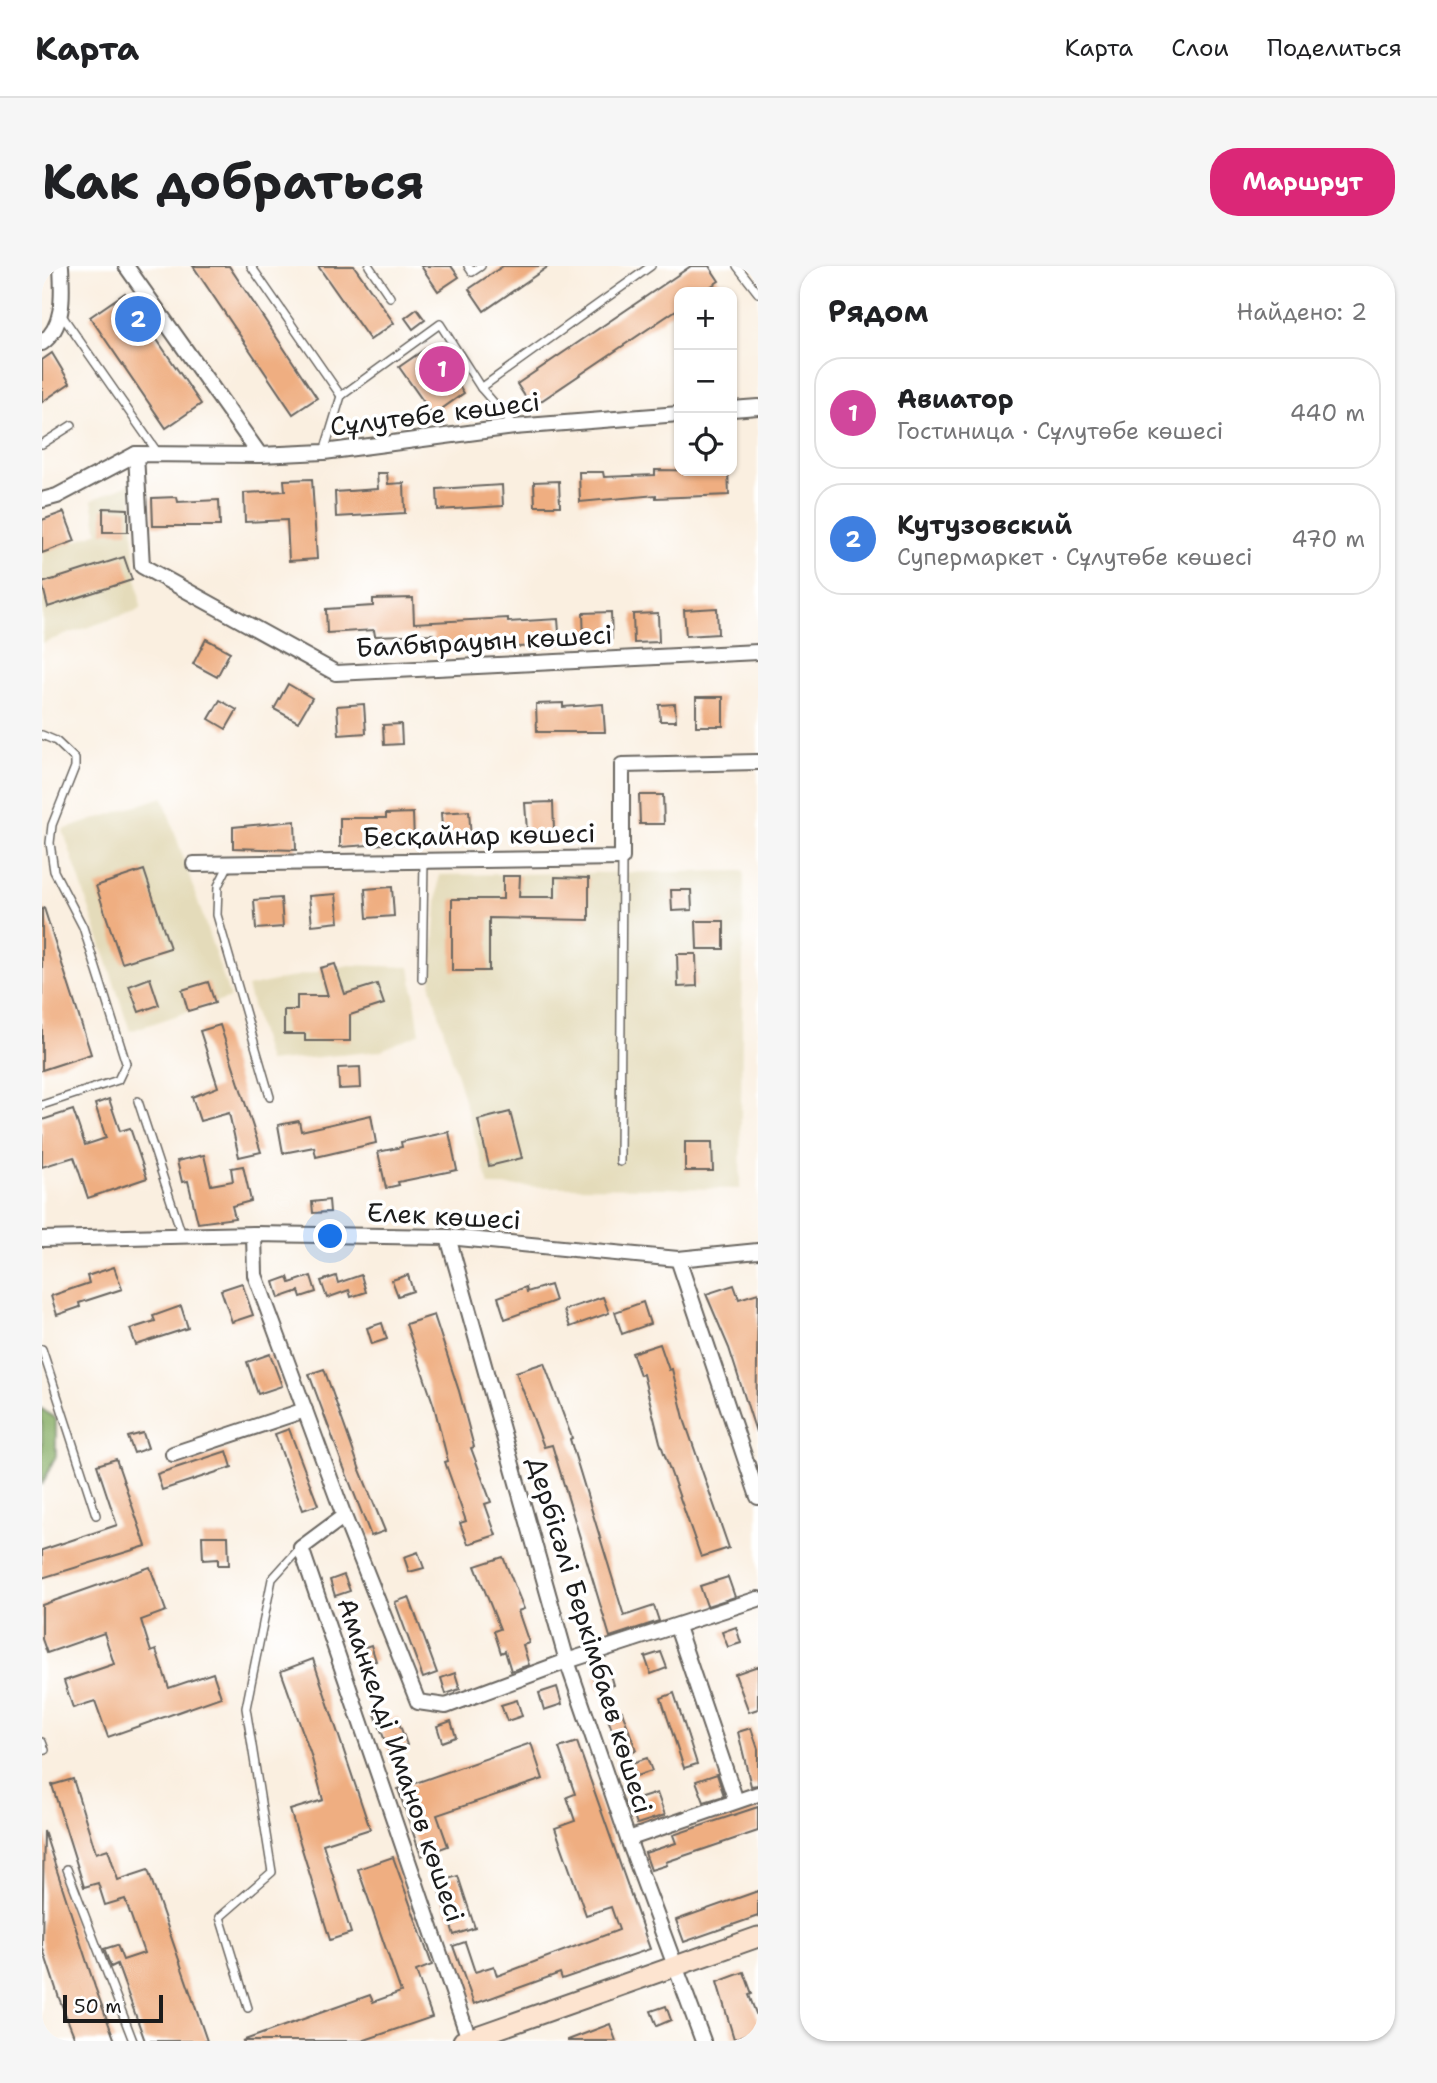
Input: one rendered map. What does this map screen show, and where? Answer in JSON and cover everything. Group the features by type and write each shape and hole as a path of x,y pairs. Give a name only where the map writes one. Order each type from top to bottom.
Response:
{"main road":[{"path":"466,2040 498,2035 674,1966 758,1937"}],"street":[{"path":"42,343 61,313 61,266"},
{"path":"126,266 260,455"},
{"path":"737,409 758,407"},
{"name":"Сұлутөбе көшесі","path":"136,454 324,453 514,427 674,414"},
{"path":"42,500 57,496 136,454"},
{"name":"Балбырауын көшесі","path":"136,454 142,566 336,673 758,652"},
{"name":"Бесқайнар көшесі","path":"194,864 622,858 622,765 758,762"},
{"name":"Елек көшесі","path":"42,1239 254,1234 448,1237 678,1259 758,1251"},
{"name":"Аманкелді Иманов көшесі","path":"254,1234 255,1275 344,1516 418,1702 446,1706 567,1661"},
{"name":"Дербісәлі Беркімбаев көшесі","path":"448,1237 567,1661 628,1839 703,2041"},
{"path":"678,1259 758,1496"},
{"path":"173,1454 304,1409"},
{"path":"301,1548 344,1516"},
{"name":"Аманкелді Иманов көшесі","path":"301,1548 466,2040"},
{"path":"567,1661 677,1628 758,1599"},
{"path":"677,1628 736,1801"},
{"path":"628,1839 758,1794"}],"lane":[{"path":"251,266 341,396"},
{"path":"369,266 390,297"},
{"path":"468,266 472,272 481,266"},
{"path":"481,388 651,266"},
{"path":"737,266 758,293"},
{"path":"61,313 159,454"},
{"path":"324,453 341,396 440,324 481,388 514,427"},
{"path":"42,444 72,425"},
{"path":"42,735 56,741 75,759 75,767 52,825 50,843 54,871 83,926 126,1063 118,1080 42,1105"},
{"path":"620,1162 622,858"},
{"path":"422,979 424,861"},
{"path":"229,863 218,886 217,915 270,1097"},
{"path":"138,1101 182,1236"},
{"path":"42,1349 96,1515"},
{"path":"248,2008 220,1917 272,1872 246,1708 272,1579 301,1548"},
{"path":"42,1742 45,1750 42,1751"},
{"path":"67,1869 134,2041"}],"shaded area":[{"path":"131,483 135,564 141,609 42,643 42,520 64,512 75,541 98,532 92,500"},
{"path":"163,797 230,998 130,1031 63,830"},
{"path":"744,871 740,1189 489,1186 431,986 439,875"},
{"path":"349,965 410,967 420,1033 379,1051 268,1062 247,987"}],"green space":[{"path":"42,1409 56,1419 56,1456 42,1485"}],"building":[{"path":"193,266 229,266 317,398 293,414"},
{"path":"318,266 354,266 394,323 370,340"},
{"path":"421,266 451,266 459,277 438,291"},
{"path":"503,266 549,266 484,311 469,289"},
{"path":"691,266 709,266 719,281 710,287 674,287 674,311 532,407 517,384"},
{"path":"125,293 201,404 166,428 90,317"},
{"path":"417,309 425,320 413,329 405,318"},
{"path":"431,345 464,393 433,415 399,367"},
{"path":"52,353 70,383 42,402 42,360"},
{"path":"655,470 674,470 674,476 728,476 729,495 656,498 656,495 580,502 579,472 603,472 604,477 655,475"},
{"path":"377,473 387,473 388,484 404,483 405,513 336,517 335,492 378,489"},
{"path":"312,479 317,559 289,561 287,520 245,522 244,493 285,491 284,480"},
{"path":"559,481 560,506 535,506 534,482"},
{"path":"502,485 503,506 438,510 437,489"},
{"path":"177,497 178,502 219,500 220,526 153,526 152,498"},
{"path":"103,508 128,509 128,532 103,532"},
{"path":"64,512 75,541 42,553 42,520"},
{"path":"124,557 132,580 48,607 42,583"},
{"path":"413,598 414,623 508,618 508,622 558,619 560,645 434,651 433,634 375,636 374,630 327,633 326,609 373,606 373,599"},
{"path":"717,608 718,634 686,636 684,610"},
{"path":"611,612 612,640 584,641 583,613"},
{"path":"658,613 659,642 634,643 633,614"},
{"path":"206,639 230,652 217,677 193,664"},
{"path":"288,684 312,698 298,722 274,709"},
{"path":"696,697 723,697 723,726 696,726"},
{"path":"220,700 237,710 226,729 209,719"},
{"path":"563,703 563,707 603,704 605,732 537,732 536,704"},
{"path":"364,704 366,733 339,735 337,706"},
{"path":"675,704 676,721 660,721 659,705"},
{"path":"401,724 402,744 384,745 383,725"},
{"path":"639,795 663,795 664,824 640,824"},
{"path":"553,802 554,830 527,831 525,803"},
{"path":"469,811 471,839 443,841 441,813"},
{"path":"413,813 414,842 340,847 340,818 386,818 386,814"},
{"path":"295,821 296,850 233,848 233,827"},
{"path":"144,870 170,948 122,963 96,886"},
{"path":"503,876 520,876 519,897 555,897 555,877 589,878 589,920 489,918 489,971 452,971 452,899 503,899"},
{"path":"392,887 394,916 367,918 365,889"},
{"path":"671,890 691,890 692,910 672,911"},
{"path":"336,894 339,922 312,925 309,896"},
{"path":"281,898 283,927 256,929 254,900"},
{"path":"44,908 91,1054 42,1070 42,909"},
{"path":"696,921 724,921 724,949 697,949"},
{"path":"677,954 696,954 697,986 678,987"},
{"path":"335,964 345,994 377,984 384,1004 350,1015 350,1041 305,1041 305,1034 284,1034 284,1010 297,1010 297,996 328,996 320,968"},
{"path":"150,978 159,1005 139,1012 129,986"},
{"path":"208,982 215,1003 188,1011 182,990"},
{"path":"220,1025 261,1152 239,1157 229,1113 200,1121 192,1097 218,1087 200,1031"},
{"path":"360,1067 361,1088 339,1089 338,1068"},
{"path":"109,1099 120,1131 130,1128 147,1178 88,1198 74,1157 42,1167 42,1120 73,1110 85,1145 106,1138 95,1104"},
{"path":"510,1112 522,1158 489,1166 478,1120"},
{"path":"371,1115 376,1143 316,1157 314,1147 283,1153 278,1125 299,1121 301,1131"},
{"path":"449,1132 457,1170 398,1182 399,1185 386,1188 378,1152 402,1147 401,1142"},
{"path":"685,1142 712,1142 713,1171 685,1171"},
{"path":"204,1155 211,1185 233,1181 231,1168 243,1166 251,1201 232,1206 235,1218 198,1223 188,1181 182,1182 177,1161"},
{"path":"329,1200 330,1212 313,1213 312,1202"},
{"path":"114,1267 122,1289 79,1303 80,1307 57,1315 51,1296 89,1283 87,1276"},
{"path":"361,1275 366,1292 351,1297 349,1290 327,1298 321,1281 336,1276 338,1283"},
{"path":"408,1275 413,1291 398,1296 392,1280"},
{"path":"311,1276 316,1292 301,1297 299,1291 279,1298 274,1282 288,1277 290,1283"},
{"path":"242,1283 253,1315 232,1322 221,1290"},
{"path":"550,1285 555,1301 505,1319 498,1297 526,1287 527,1292"},
{"path":"734,1285 739,1299 758,1293 756,1432 729,1348 706,1294"},
{"path":"603,1297 609,1313 570,1327 564,1310"},
{"path":"643,1302 650,1324 622,1334 615,1312"},
{"path":"181,1306 188,1328 136,1345 130,1329 155,1321 153,1316"},
{"path":"434,1315 459,1391 474,1447 471,1448 491,1502 485,1504 496,1535 468,1544 460,1523 466,1521 445,1462 448,1461 434,1406 406,1324"},
{"path":"382,1323 387,1339 372,1344 367,1328"},
{"path":"660,1344 669,1370 672,1369 685,1422 729,1548 701,1557 660,1442 643,1374 640,1375 632,1353"},
{"path":"270,1354 282,1386 258,1394 247,1362"},
{"path":"544,1363 572,1438 570,1439 624,1616 654,1606 659,1621 610,1637 552,1445 544,1447 516,1372"},
{"path":"324,1369 385,1531 371,1536 309,1374"},
{"path":"289,1429 318,1505 303,1510 275,1434"},
{"path":"143,1433 148,1448 134,1453 128,1437"},
{"path":"227,1451 232,1467 162,1490 157,1474"},
{"path":"116,1459 146,1546 42,1578 42,1550 117,1525 97,1465"},
{"path":"202,1536 228,1536 229,1565 218,1565 218,1559 203,1560"},
{"path":"418,1552 424,1568 409,1572 404,1557"},
{"path":"503,1557 524,1609 518,1611 529,1643 523,1645 529,1665 511,1671 505,1651 501,1653 494,1631 500,1629 475,1566"},
{"path":"150,1567 166,1611 141,1620 151,1652 156,1650 169,1688 213,1673 221,1697 108,1737 95,1701 73,1708 64,1681 114,1664 104,1633 47,1653 42,1639 42,1605"},
{"path":"344,1575 350,1591 335,1596 330,1580"},
{"path":"728,1577 735,1597 707,1606 700,1586"},
{"path":"409,1597 437,1673 423,1678 395,1602"},
{"path":"736,1627 741,1643 728,1647 722,1632"},
{"path":"371,1645 376,1661 362,1665 356,1650"},
{"path":"661,1652 667,1668 651,1674 645,1657"},
{"path":"313,1659 370,1829 323,1844 351,1933 330,1940 290,1810 323,1800 311,1755 281,1671"},
{"path":"758,1666 758,1709 749,1712 735,1674"},
{"path":"609,1671 613,1685 598,1690 593,1677"},
{"path":"455,1673 460,1689 446,1694 441,1678"},
{"path":"557,1687 562,1704 544,1710 539,1693"},
{"path":"674,1693 697,1764 684,1768 661,1698"},
{"path":"517,1700 522,1716 507,1721 501,1705"},
{"path":"385,1711 389,1720 397,1717 407,1745 389,1752 375,1714"},
{"path":"622,1711 636,1750 621,1755 607,1716"},
{"path":"451,1721 456,1737 442,1742 437,1726"},
{"path":"751,1728 758,1749 758,1785 751,1786 738,1732"},
{"path":"577,1742 650,1949 562,1979 560,1973 474,2004 453,1946 465,1942 475,1972 494,1966 497,1976 619,1930 611,1907 586,1915 555,1828 575,1821 567,1797 575,1794 559,1748"},
{"path":"531,1743 543,1779 437,1815 448,1846 421,1856 398,1789"},
{"path":"647,1758 652,1771 636,1776 632,1763"},
{"path":"717,1774 724,1796 704,1802 696,1781"},
{"path":"73,1779 96,1853 108,1849 118,1880 148,1870 207,2041 145,2041 117,1964 111,1967 104,1949 117,1945 123,1960 144,1953 125,1899 105,1905 98,1883 84,1887 52,1785"},
{"path":"657,1793 665,1815 637,1824 629,1802"},
{"path":"758,1807 758,1831 666,1862 667,1865 651,1870 645,1853 676,1843 673,1835"},
{"path":"44,1831 115,2041 76,2041 59,1998 42,1946"},
{"path":"393,1857 432,1965 416,1971 432,2017 362,2041 242,2041 370,1995 373,2002 401,1992 358,1869"},
{"path":"458,1876 475,1928 454,1935 437,1882"},
{"path":"758,1891 758,1916 684,1942 676,1920"},
{"path":"744,1972 752,1994 749,1995 758,2019 758,2030 734,2039 717,1982"},
{"path":"666,2006 671,2020 657,2026 651,2011"},
{"path":"610,2024 616,2041 568,2041 568,2040"}],"place":[{"name":"Кутузовский","path":"138,319"},
{"name":"Авиатор","path":"442,369"}]}
